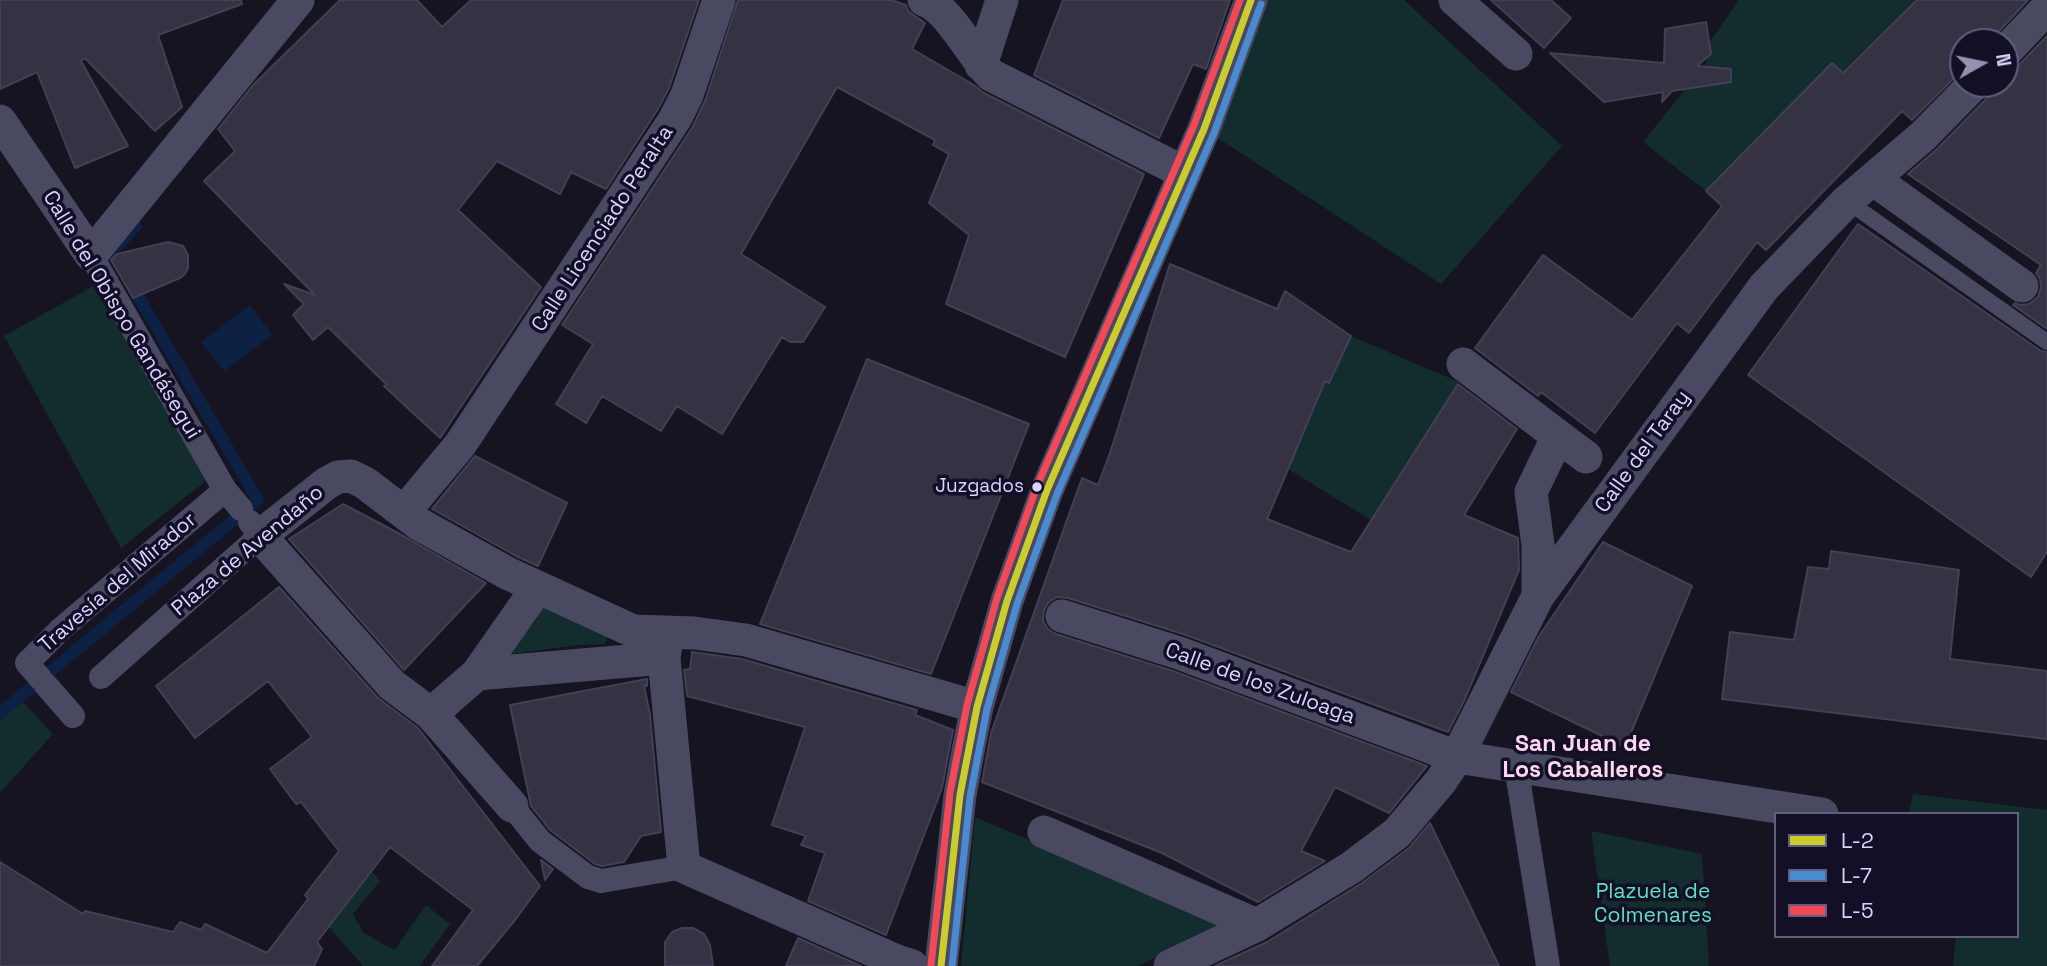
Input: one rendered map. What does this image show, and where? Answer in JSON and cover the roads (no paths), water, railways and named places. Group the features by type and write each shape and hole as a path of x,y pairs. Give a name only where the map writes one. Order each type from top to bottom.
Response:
{"street":[{"path":"91,255 298,0"},
{"name":"Calle Licenciado Peralta","path":"412,518 675,119 687,95 719,0"},
{"path":"981,65 1002,0"},
{"path":"940,966 960,795 977,707 1007,601 1047,490 1204,129 1251,0"},
{"path":"1455,0 1516,54"},
{"path":"929,1 944,14 981,65 998,79 1185,173"},
{"path":"2019,37 2047,8"},
{"name":"Calle del Taray","path":"1170,966 1257,925 1352,867 1397,833 1435,790 1457,757 1538,596 1764,287 1847,201 1923,136 1960,98"},
{"name":"Calle del Obispo Gandásegui","path":"0,121 91,255 243,513"},
{"path":"1873,179 2022,286"},
{"path":"1463,364 1586,457"},
{"path":"1538,596 1538,545 1531,492 1558,436"},
{"name":"Plaza de Avendaño","path":"101,677 243,513 338,477 351,476 365,483 412,518 507,573 666,645"},
{"path":"243,513 393,685 431,714 540,841 588,877 601,881 684,867 912,966"},
{"name":"Travesía del Mirador","path":"73,716 27,663 47,642 243,513"},
{"path":"431,714 477,674 538,587"},
{"name":"Calle de los Zuloaga","path":"1062,616 1179,653 1457,757 1809,812"},
{"path":"477,674 666,645 746,640 977,707"},
{"path":"666,645 684,867"},
{"path":"1516,766 1548,966"},
{"path":"1044,832 1257,925"}],"lane":[{"path":"1847,201 2047,342"}],"water":[{"path":"250,305 272,335 224,371 201,342"}],"waterway":[{"path":"0,713 258,500 112,252 136,226"}],"place":[{"name":"Juzgados","path":"1037,487"}],"district":[{"name":"San Juan de Los Caballeros","path":"1583,758"}],"park label":[{"name":"Plazuela de Colmenares","path":"1653,904"}]}
